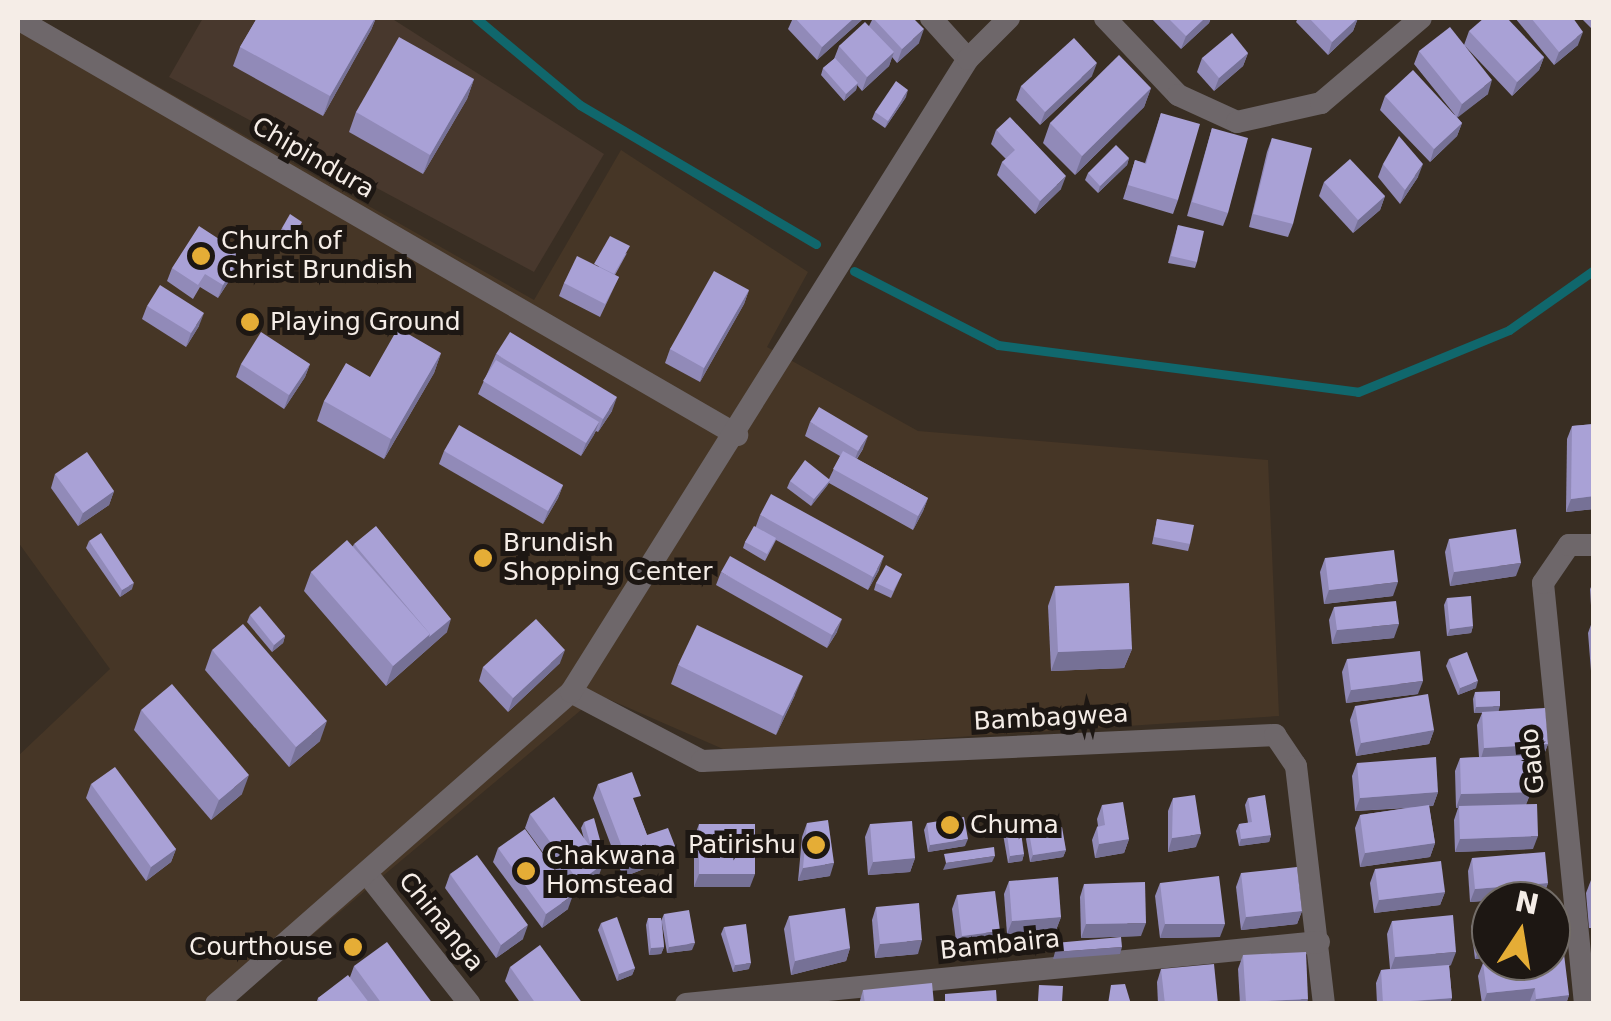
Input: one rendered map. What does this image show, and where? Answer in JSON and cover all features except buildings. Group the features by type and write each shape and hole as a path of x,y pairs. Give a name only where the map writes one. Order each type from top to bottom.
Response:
{"street":[{"name":"Chipindura","path":"18,18 737,435"},
{"path":"931,18 968,59"},
{"path":"216,1004 368,875 571,692 737,435 968,59 1009,18"},
{"path":"1105,18 1178,95 1237,122 1321,103 1421,18"},
{"name":"Gado","path":"1586,1004 1543,583 1568,545 1594,545"},
{"name":"Bambagwea","path":"571,692 702,760 1275,735 1296,766 1324,1004"},
{"name":"Chinanga","path":"368,875 470,1004"},
{"name":"Bambaira","path":"686,1004 1319,942"}],"shaded area":[{"path":"18,18 38,18 534,300 621,150 808,272 767,347 918,431 1268,460 1279,716 730,752 599,695 231,1003 18,1003 18,756 110,669 18,542"},
{"path":"203,18 391,18 604,154 534,272 169,77"}],"waterway":[{"path":"476,18 580,105 816,244"},
{"path":"854,271 998,345 1358,392 1509,330 1594,270"}],"place":[{"name":"Church of Christ Brundish","path":"201,256"},
{"name":"Playing Ground","path":"250,322"},
{"name":"Brundish Shopping Center","path":"483,558"},
{"name":"Chuma","path":"950,825"},
{"name":"Patirishu","path":"816,845"},
{"name":"Chakwana Homstead","path":"526,871"},
{"name":"Courthouse","path":"353,947"}]}
